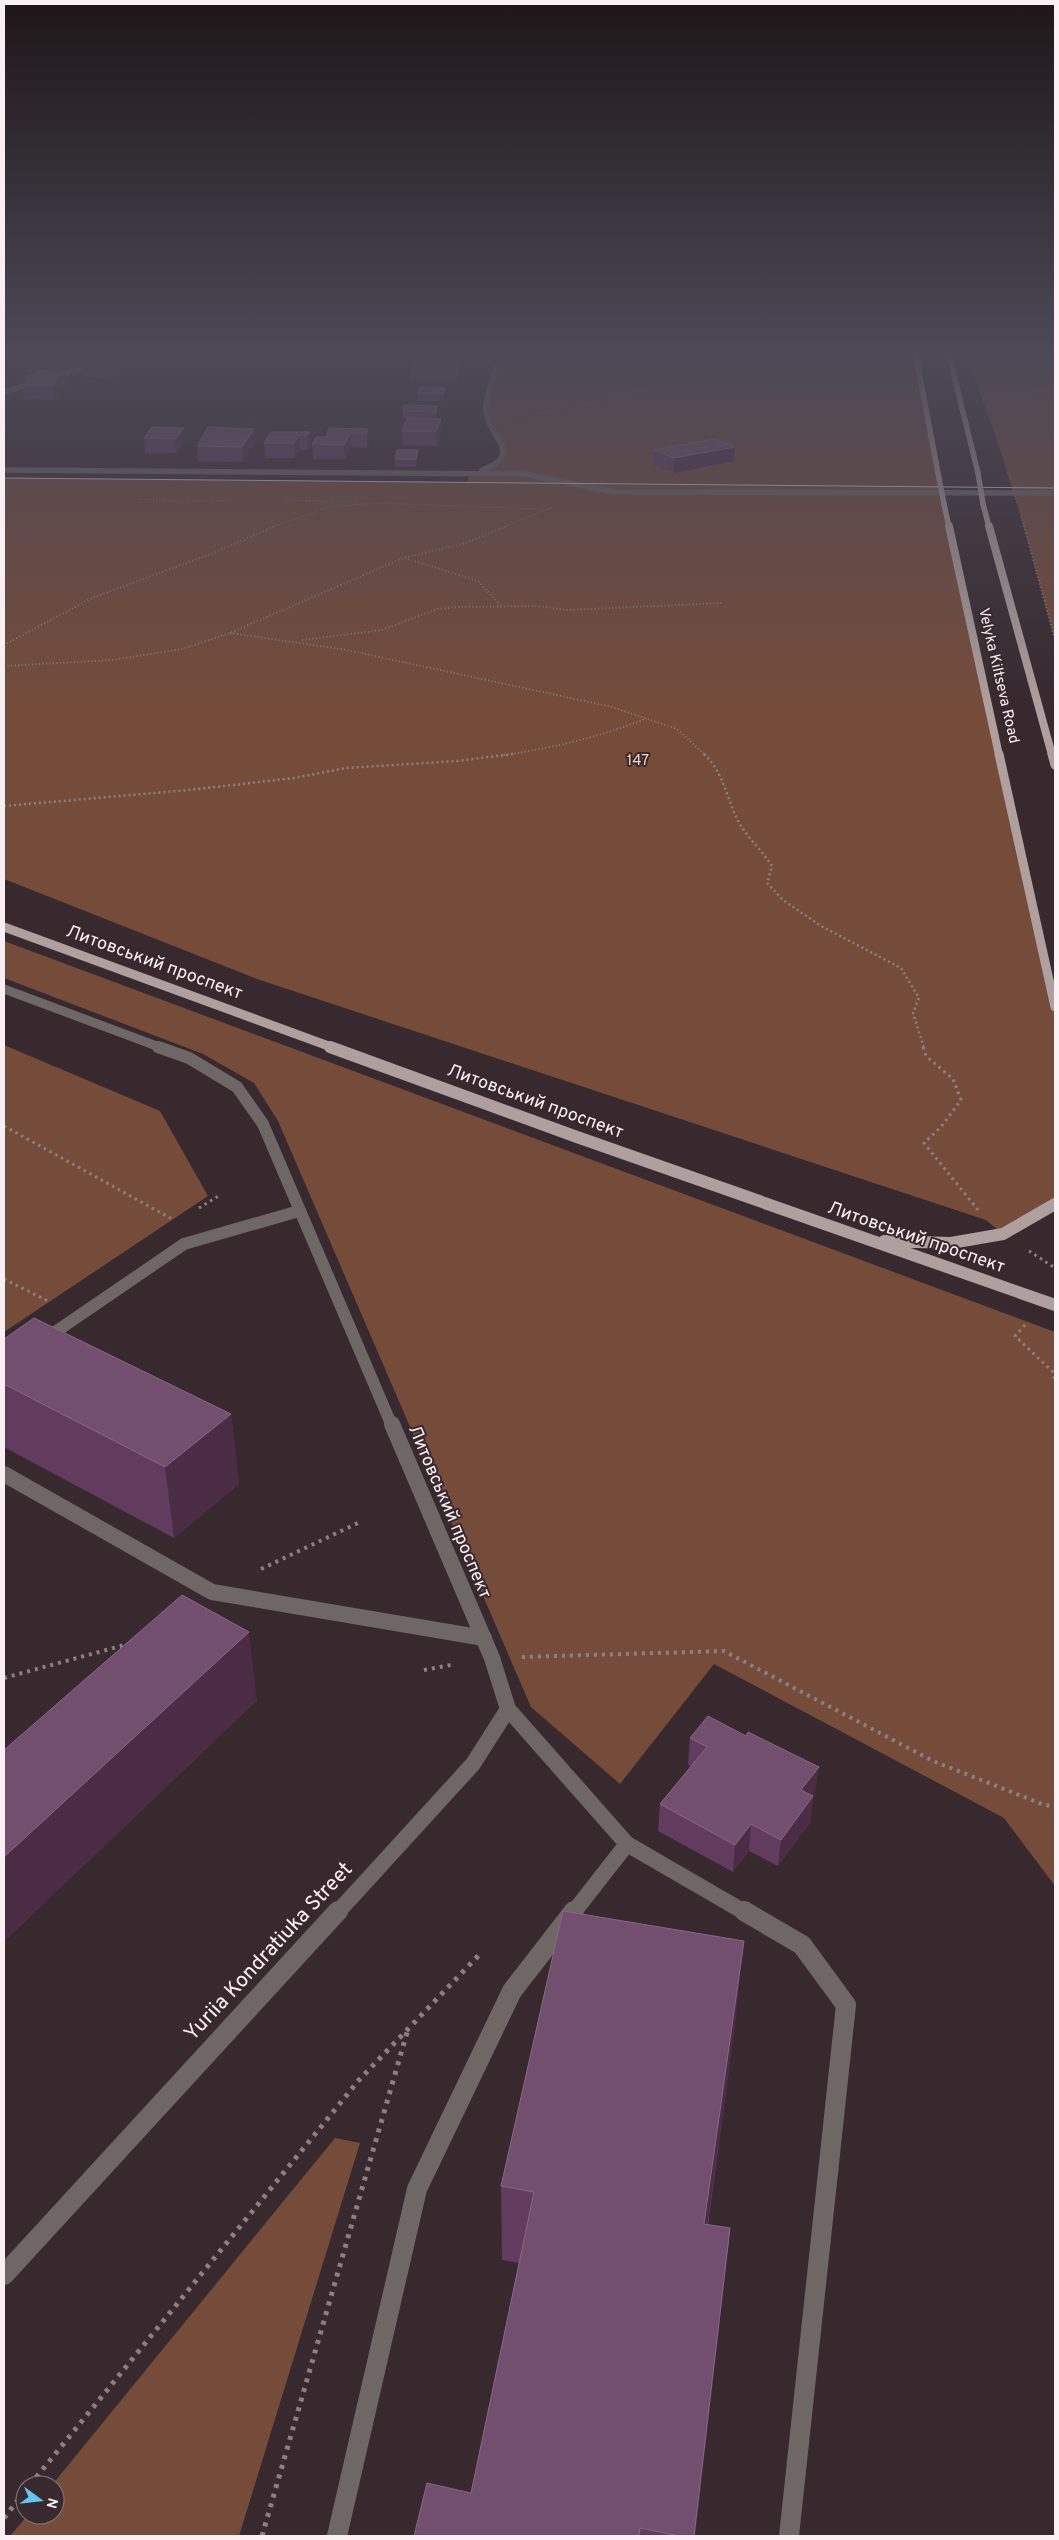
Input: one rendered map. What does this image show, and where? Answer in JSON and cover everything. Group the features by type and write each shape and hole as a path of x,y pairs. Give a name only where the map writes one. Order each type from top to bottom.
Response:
{"main road":[{"name":"Velyka Kiltseva Road","path":"937,470 1055,1008"},
{"name":"Velyka Kiltseva Road","path":"977,470 983,504 1055,765"},
{"name":"Литовський проспект","path":"4,927 577,1137 1055,1305"},
{"path":"872,1240 951,1243 1003,1234 1055,1204"}],"street":[{"path":"4,470 524,474 614,492 1055,493"},
{"path":"470,474 483,470"},
{"name":"Литовський проспект","path":"4,989 189,1058 237,1087 263,1124 484,1638"},
{"path":"36,1345 184,1244 299,1211"},
{"path":"4,1474 212,1592 484,1638 508,1709 627,1844 802,1945 846,2006 789,2536"},
{"name":"Yuriia Kondratiuka Street","path":"4,2275 473,1764 508,1709"},
{"path":"337,2536 417,2189 512,1991 627,1844"}],"path":[{"path":"1008,473 1018,504"},
{"path":"4,644 92,598 214,553 273,527 328,507 375,503 544,509"},
{"path":"4,666 112,660 182,649 230,633 403,558 466,543 544,509 553,507"},
{"path":"1021,516 1055,640"},
{"path":"403,558 478,581 500,605"},
{"path":"297,641 382,630 437,609 500,605 536,606 567,610 723,603"},
{"path":"230,633 297,641 502,682 612,707 678,729 711,760 720,776 741,826 762,850 772,866 766,883 783,900 821,926 901,968 919,998 913,1013 926,1056 953,1080 961,1100 941,1127 924,1143 981,1214"},
{"path":"4,806 198,789 294,778 346,768 476,759 532,751 617,730 646,718"},
{"path":"4,1126 178,1222"},
{"path":"4,1279 54,1304"},
{"path":"1015,1336 1052,1371 1055,1381"},
{"path":"212,1592 360,1522"},
{"path":"4,1678 132,1643"},
{"path":"424,1670 492,1658 724,1651 933,1761 1042,1804 1055,1807"},
{"path":"38,2475 359,2080 478,1955"},
{"path":"262,2536 408,2028"},
{"path":"4,2518 15,2504"}],"green space":[{"name":"147","path":"484,470 937,470 1055,1007 1055,1204 1003,1234 986,1220 260,980 4,879 4,478 467,482 470,473"},
{"path":"1007,470 1055,470 1055,640"},
{"path":"4,941 1055,1332 1055,1886 1004,1818 714,1664 620,1784 531,1707 278,1121 254,1083 203,1054 4,978"},
{"path":"4,1045 160,1111 208,1196 4,1332"},
{"path":"335,2138 360,2143 239,2536 10,2536 19,2525 65,2525 65,2475 60,2475"}],"building":[{"path":"34,1318 231,1414 165,1467 4,1384 4,1339"},
{"path":"182,1595 249,1632 4,1857 4,1750"},
{"path":"708,1716 746,1736 748,1732 819,1767 801,1790 813,1796 781,1840 751,1824 735,1845 660,1804 707,1747 690,1738"},
{"path":"563,1911 744,1941 704,2224 730,2228 694,2536 679,2536 640,2528 639,2536 414,2536 427,2483 471,2493 534,2192 501,2186"}],"tram line":[{"path":"4,478 1055,488"}]}
